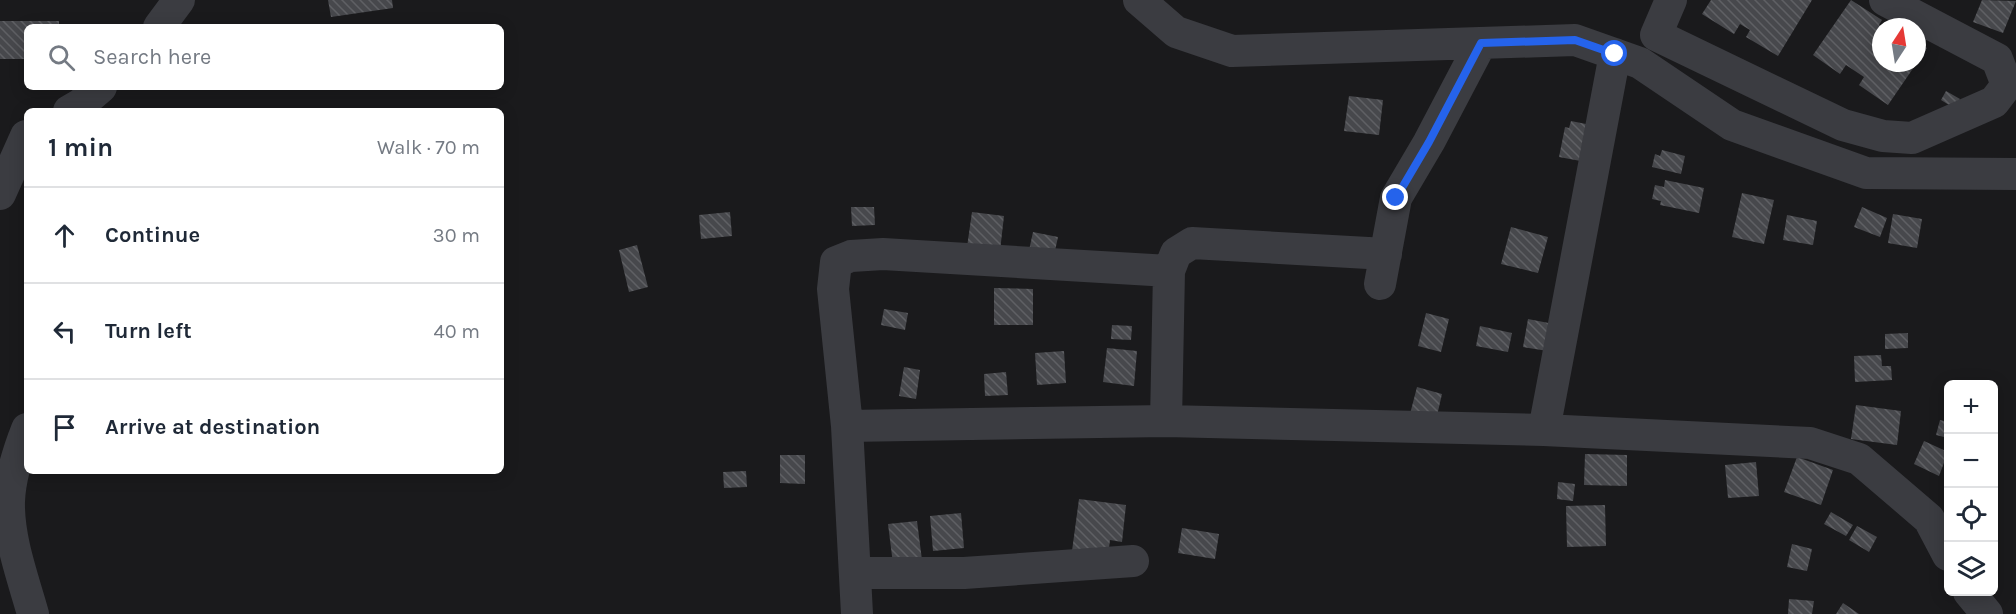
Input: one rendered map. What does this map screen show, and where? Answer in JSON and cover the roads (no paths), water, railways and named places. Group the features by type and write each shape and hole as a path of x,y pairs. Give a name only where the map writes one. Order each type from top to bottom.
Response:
{"street":[{"path":"161,24 179,0"},
{"path":"1139,0 1176,32 1232,51 1575,40 1628,58 1732,125 1866,173 2016,174"},
{"path":"1544,430 1628,58 1656,35 1671,0"},
{"path":"1656,35 1843,125 1883,136 1912,138 1994,102 2007,85 1997,59 1885,0"},
{"path":"1380,284 1396,198 1429,142 1481,43"},
{"path":"0,152 24,137"},
{"path":"0,194 24,142"},
{"path":"1166,421 1169,271 1176,253 1192,243 1386,254"},
{"path":"857,614 847,426 833,289 836,262 851,256 883,254 1169,271"},
{"path":"847,426 1166,421 1544,430 1810,443 1859,459 1929,519 1944,547"},
{"path":"24,437 16,457 9,501 13,544 33,614"},
{"path":"855,573 964,573 1133,561"},
{"path":"1973,596 1987,614"}]}
